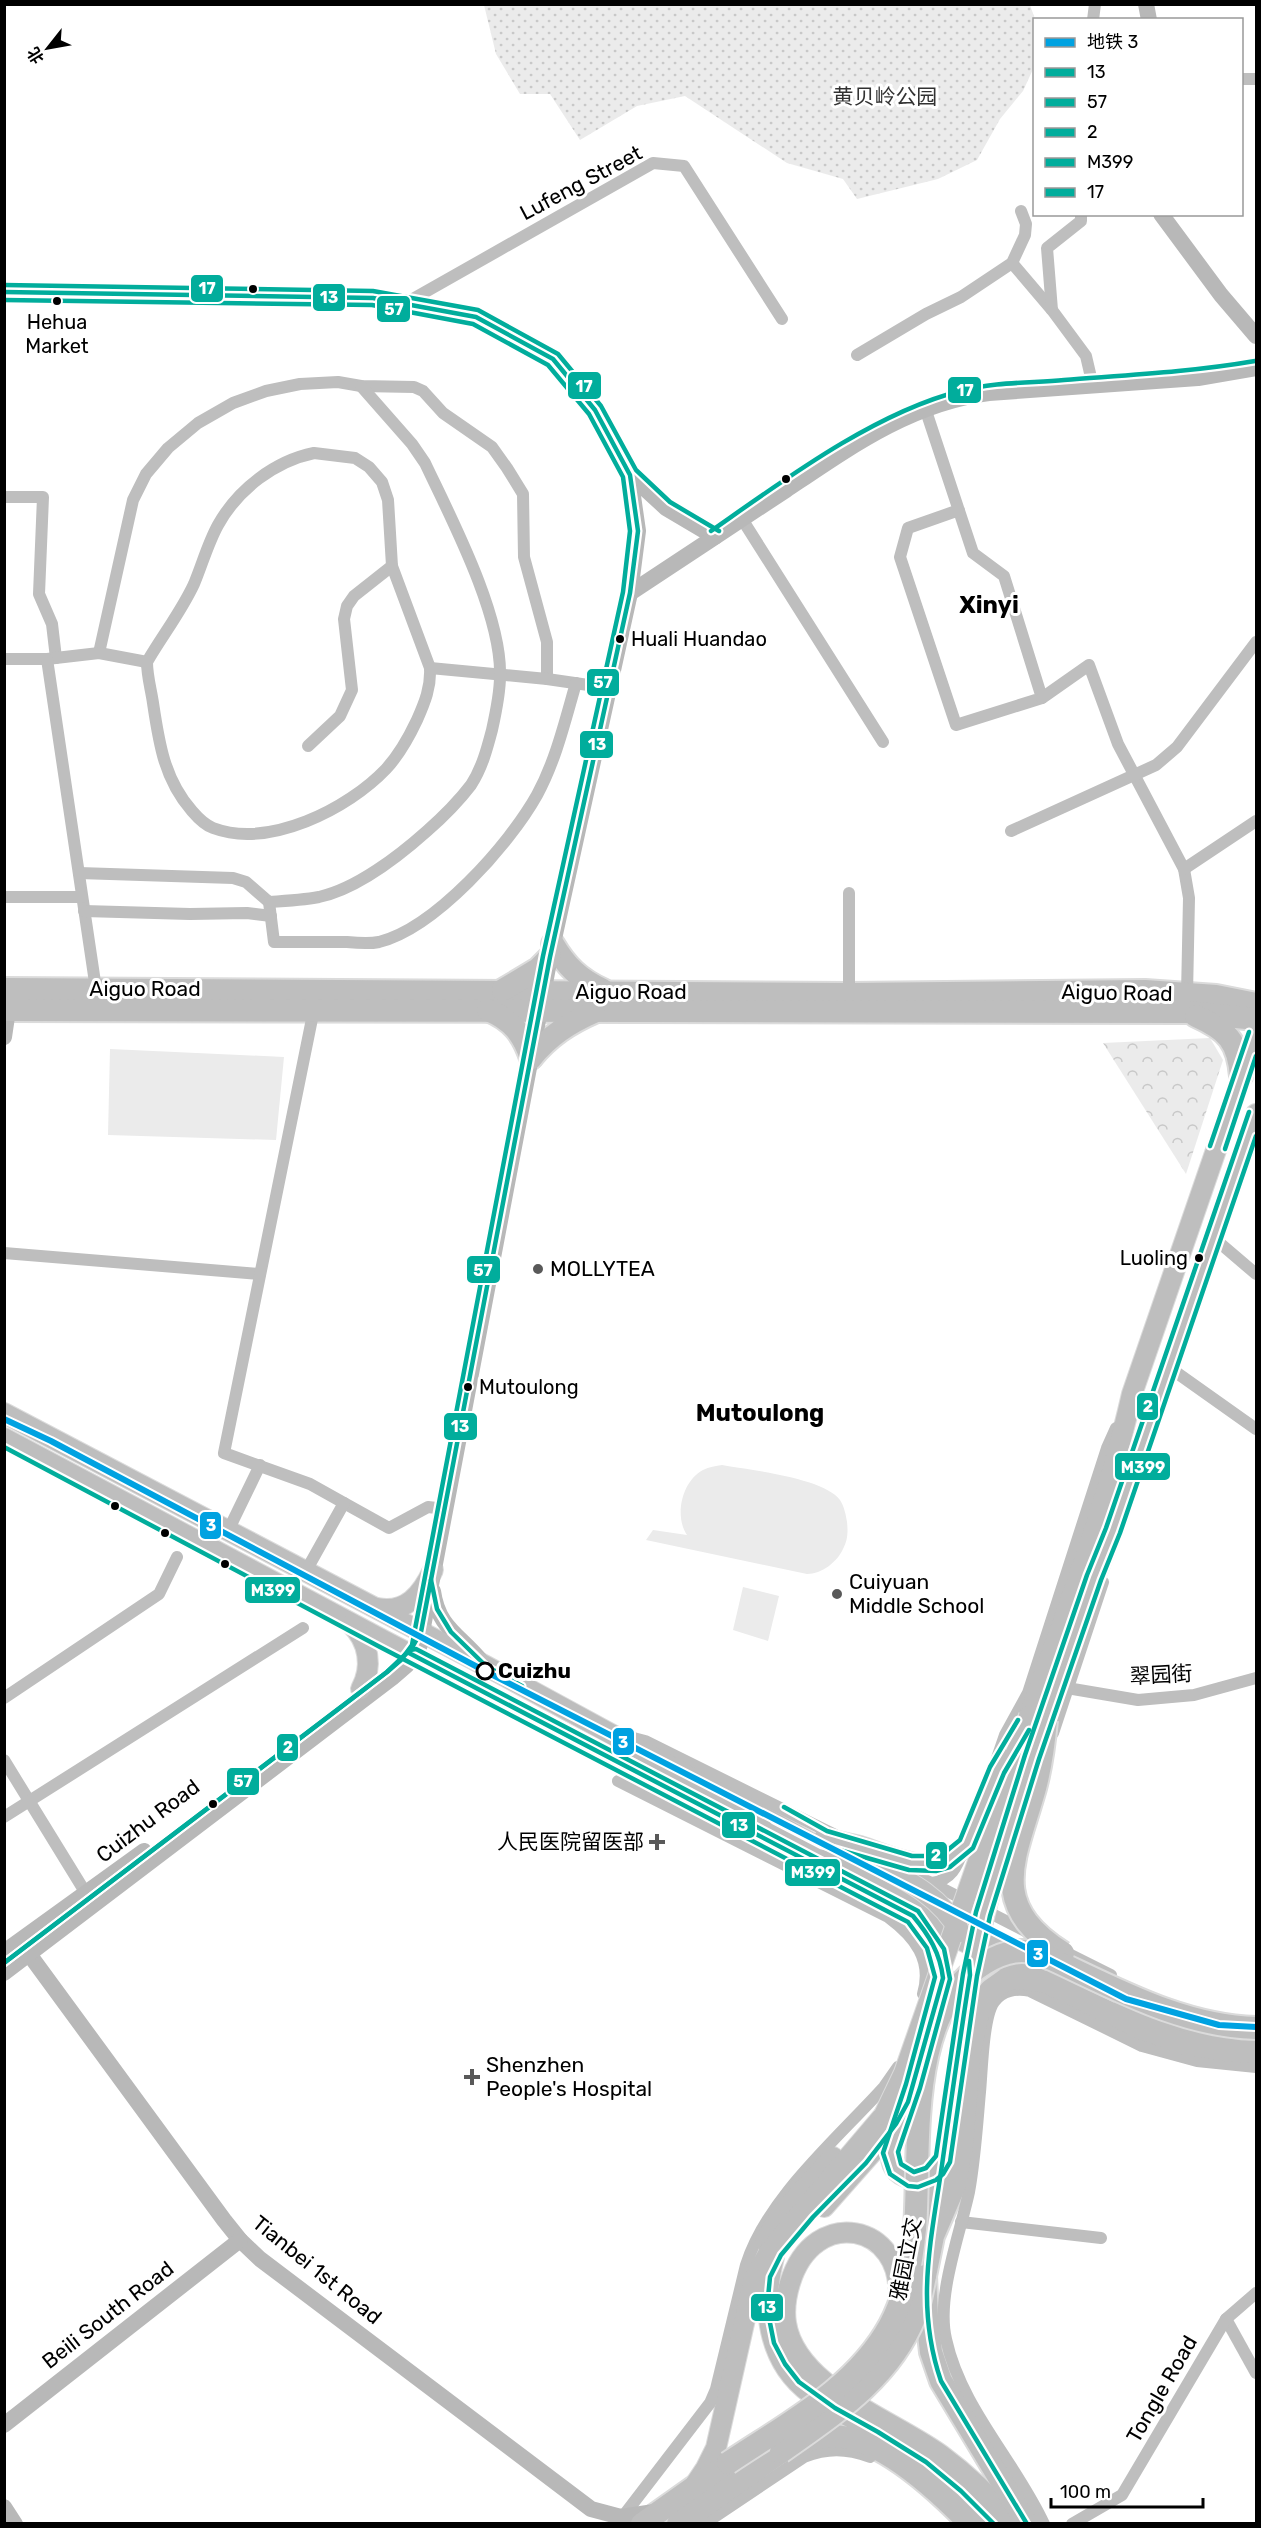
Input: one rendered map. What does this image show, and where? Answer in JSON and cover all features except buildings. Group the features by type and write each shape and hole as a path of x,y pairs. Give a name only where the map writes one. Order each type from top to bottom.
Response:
{"highway":[{"path":"485,1009 510,1022 520,1033 531,1058 558,1030 603,1001 551,950 538,969 500,991"},
{"path":"1216,996 1257,987"},
{"name":"Aiguo Road","path":"6,1003 96,989 500,991 542,1000"},
{"name":"Aiguo Road","path":"603,1001 849,994 1145,991 1187,1003 1257,1018"},
{"name":"Aiguo Road","path":"6,1003 314,1009 485,1009 542,1000 1187,1003 1216,996 1257,1004"},
{"path":"1187,1003 1223,1030 1231,1040 1238,1056 1241,1076"},
{"path":"1037,1718 1036,1785 1014,1859 1013,1882 1016,1901 1023,1919 1036,1934 1125,1992"},
{"name":"雅园立交","path":"734,2472 849,2377 872,2352 890,2325 904,2288 915,2230 920,2098 925,2051 946,2002 959,1983 980,1966 1003,1954 1020,1950 1035,1952 1189,2018 1223,2026 1257,2028"},
{"name":"雅园立交","path":"925,2276 933,2236 955,2185 962,2145 970,2050 981,2001 1005,1980 1019,1978 1046,1982 1143,2029 1175,2040 1224,2050 1257,2052"},
{"path":"925,2276 931,2352 935,2368 948,2395 1027,2523"},
{"path":"781,2452 848,2404 887,2364 916,2315 925,2276"},
{"path":"635,2519 692,2488 814,2439 832,2436 850,2438 871,2445 899,2463 970,2523"},
{"path":"678,2523 734,2472"}],"main road":[{"path":"943,2159 938,2169 919,2180 911,2179 895,2169 890,2152 893,2115 904,2073 1037,1718 1076,1606 1119,1451 1132,1394 1257,1034"},
{"path":"1076,1606 1113,1531 1257,1114"},
{"path":"4,1413 486,1666 986,1938 1164,2023 1223,2036 1257,2036"},
{"path":"4,1438 350,1622 913,1916 1046,1982"},
{"path":"374,1607 387,1610 399,1608 420,1595 432,1576"},
{"path":"350,1622 361,1636 368,1657 367,1679 361,1689"},
{"path":"829,1836 911,1863 936,1864 948,1860 966,1844 997,1770 1037,1718"},
{"path":"933,2236 951,2094 970,1975 992,1880 1037,1718"},
{"path":"726,1798 760,1804 829,1836 907,1880 939,1903 954,1921 964,1941 970,1975"},
{"path":"762,2276 881,2145 893,2115 925,2051 942,1988 943,1969 935,1946 913,1916"},
{"path":"925,2051 904,2081 780,2215 764,2243 762,2276 769,2330 783,2363 795,2380 811,2395 899,2444 951,2482 993,2523"},
{"path":"692,2488 716,2448 769,2252 866,2139 893,2115"},
{"path":"897,2308 899,2294 893,2265 878,2245 866,2236 855,2232 830,2234 820,2239 801,2256 794,2269 785,2308 786,2324 799,2357 824,2383 942,2455 985,2492 1014,2523"}],"street":[{"name":"Lufeng Street","path":"404,304 653,163 684,166 782,319"},
{"path":"857,355 926,314 961,297 1012,263 1026,235 1026,224 1022,212"},
{"path":"1052,310 1047,248 1081,221 1081,216"},
{"path":"1162,216 1226,302 1257,336"},
{"path":"1012,263 1052,310 1086,356 1093,386"},
{"path":"4,292 373,298 476,317 554,359 595,410 630,475 666,508 715,537"},
{"path":"630,593 868,435 925,408 980,394 1217,376 1257,368"},
{"path":"99,653 133,500 146,474 168,448 198,423 233,403 266,391 300,384 338,382 361,386 414,387 423,391 443,413 492,447 507,468 523,494 524,557 547,642 547,679"},
{"path":"269,902 319,897 339,890 380,867 413,843 449,811 471,783 486,754 498,705 501,674 494,634 481,589 425,463 412,444 361,386"},
{"path":"925,408 974,553 1004,576 1042,698"},
{"path":"314,453 355,458 369,467 382,482 388,500 392,566 430,668 431,681 426,702 406,742 386,769 359,793 303,823 273,832 244,833 213,828 200,820 185,803 167,774 161,755 147,662 193,585 218,525 232,505 259,479 278,465 299,456 314,453"},
{"path":"412,1654 419,1648 551,950 630,593 638,531 630,475"},
{"path":"4,497 42,497 39,594 52,624 52,658 96,989"},
{"path":"959,510 908,528 900,556 956,725 1042,698 1089,665 1106,715 1134,775 1184,869 1189,898 1187,1003"},
{"path":"742,519 883,742"},
{"path":"308,746 340,716 352,690 344,618 347,606 354,596 392,566"},
{"path":"1011,831 1156,765 1177,747 1257,642"},
{"path":"4,659 52,658 99,653 147,662"},
{"path":"430,668 547,679 609,688"},
{"path":"79,873 233,878 246,882 269,902 274,942 376,943 393,938 432,913 480,870 509,837 537,795 556,750 576,683"},
{"path":"1184,869 1257,821"},
{"path":"849,893 849,994"},
{"path":"4,897 82,897"},
{"path":"84,910 271,915"},
{"path":"4,1037 6,1003"},
{"path":"314,1009 224,1453 310,1484 389,1528 428,1507 445,1509"},
{"path":"1215,1239 1257,1274"},
{"path":"4,1253 260,1274"},
{"path":"1170,1368 1257,1429"},
{"path":"932,1883 950,1876 958,1865 1005,1735 1028,1693 1107,1448 1132,1394"},
{"path":"228,1530 260,1466"},
{"path":"306,1571 344,1503"},
{"path":"1014,1925 1008,1912 1009,1898 1042,1787 1055,1724 1105,1574 1113,1531"},
{"path":"4,1698 159,1594 177,1557"},
{"path":"432,1576 434,1599 441,1620 486,1666"},
{"path":"4,1817 303,1628"},
{"name":"Cuizhu Road","path":"4,1952 87,1895 361,1689 412,1654"},
{"name":"Cuizhu Road","path":"4,1972 392,1678 412,1654"},
{"name":"翠园街","path":"1067,1688 1138,1700 1194,1695 1257,1678"},
{"path":"602,1730 645,1741 829,1836 932,1883 1140,1990 1184,2008 1225,2018 1257,2018"},
{"path":"4,1760 87,1895"},
{"path":"618,1781 888,1917 903,1928 918,1945 927,1976 924,1991 895,2073 787,2193 760,2230 746,2265 716,2389 710,2403 635,2519"},
{"name":"Tianbei 1st Road","path":"28,1954 240,2240 261,2259 595,2516 635,2519"},
{"path":"1044,2523 960,2382 949,2353 944,2317 951,2266 974,2163 989,2013 993,2002 1012,1990 1030,1991 1117,2035 1176,2056 1197,2061 1257,2067"},
{"path":"961,2222 1101,2238"},
{"name":"Beili South Road","path":"4,2425 240,2240"},
{"name":"Tongle Road","path":"1072,2523 1122,2494 1226,2319 1257,2293"},
{"path":"1226,2319 1257,2373"},
{"path":"704,2523 804,2457 819,2451 839,2449 881,2462 929,2496 958,2523"},
{"path":"4,2507 15,2523"}],"green space":[{"name":"黄贝岭公园","path":"484,5 1030,5 1035,18 1033,69 1023,91 1000,119 977,160 938,179 857,199 843,179 787,163 685,96 637,106 580,140 550,94 520,94 496,54"},
{"path":"1210,1038 1223,1060 1186,1174 1103,1043"},
{"path":"110,1049 284,1057 276,1140 108,1135"},
{"path":"722,1465 786,1476 831,1492 841,1502 847,1526 846,1542 837,1558 823,1570 807,1574 646,1540 653,1530 687,1535 681,1518 685,1490 696,1475 703,1470"},
{"path":"743,1587 779,1596 768,1641 733,1630"}],"metro line":[{"name":"3","path":"4,1419 51,1441 485,1671 1126,1999 1219,2025 1256,2027"}],"transit line":[{"name":"17","path":"4,285 373,291 478,310 558,354 601,406 636,470 670,502 719,531"},
{"name":"13","path":"4,292 373,298 476,317 553,359 595,410 630,475 638,531 630,593 550,957 421,1632 409,1653 913,1916 924,1930 936,1952 943,1978 908,2102 896,2124 866,2163 813,2217 781,2255 770,2277 767,2308 774,2343 785,2364 799,2382 835,2408 926,2462 961,2491 994,2524"},
{"name":"57","path":"4,300 372,305 473,324 548,365 589,414 623,477 630,531 623,592 543,956 412,1645 401,1660 387,1672 4,1963"},
{"name":"17","path":"711,531 831,450 895,415 928,401 960,391 999,384 1160,373 1255,361"},
{"name":"2","path":"1210,1146 1249,1032"},
{"name":"M399","path":"1225,1149 1256,1056"},
{"name":"2","path":"4,1963 387,1672 410,1650 416,1649 918,1911 944,1949 950,1979 920,2088 898,2152 901,2164 914,2172 926,2168 936,2156 963,1974 976,1912 1025,1755 1087,1575 1106,1528 1249,1112"},
{"name":"M399","path":"4,1447 380,1647 908,1922 927,1948 935,1977 906,2084 883,2153 890,2174 908,2186 918,2187 936,2180 943,2174 950,2162 977,1976 990,1916 1039,1759 1101,1580 1120,1533 1256,1136"},
{"name":"13","path":"431,1580 437,1609 451,1632 486,1666 522,1686"},
{"name":"2","path":"784,1807 827,1831 912,1856 935,1856 944,1853 960,1840 990,1767 1018,1720"},
{"name":"M399","path":"774,1820 822,1845 909,1870 936,1871 950,1867 973,1848 1004,1773 1029,1730"},
{"name":"13","path":"969,1961 970,1975 930,2247 927,2299 929,2326 933,2353 941,2381 1027,2524"}],"place":[{"name":"Hehua Market","path":"57,301"},
{"name":"Huali Huandao","path":"620,639"},
{"name":"Luoling","path":"1199,1258"},
{"name":"MOLLYTEA","path":"538,1269"},
{"name":"Mutoulong","path":"468,1387"},
{"name":"Cuiyuan Middle School","path":"837,1594"},
{"name":"Cuizhu","path":"485,1671"},
{"name":"人民医院留医部","path":"657,1842"},
{"name":"Shenzhen People's Hospital","path":"472,2077"}],"district":[{"name":"Xinyi","path":"989,605"},
{"name":"Mutoulong","path":"760,1413"}]}
